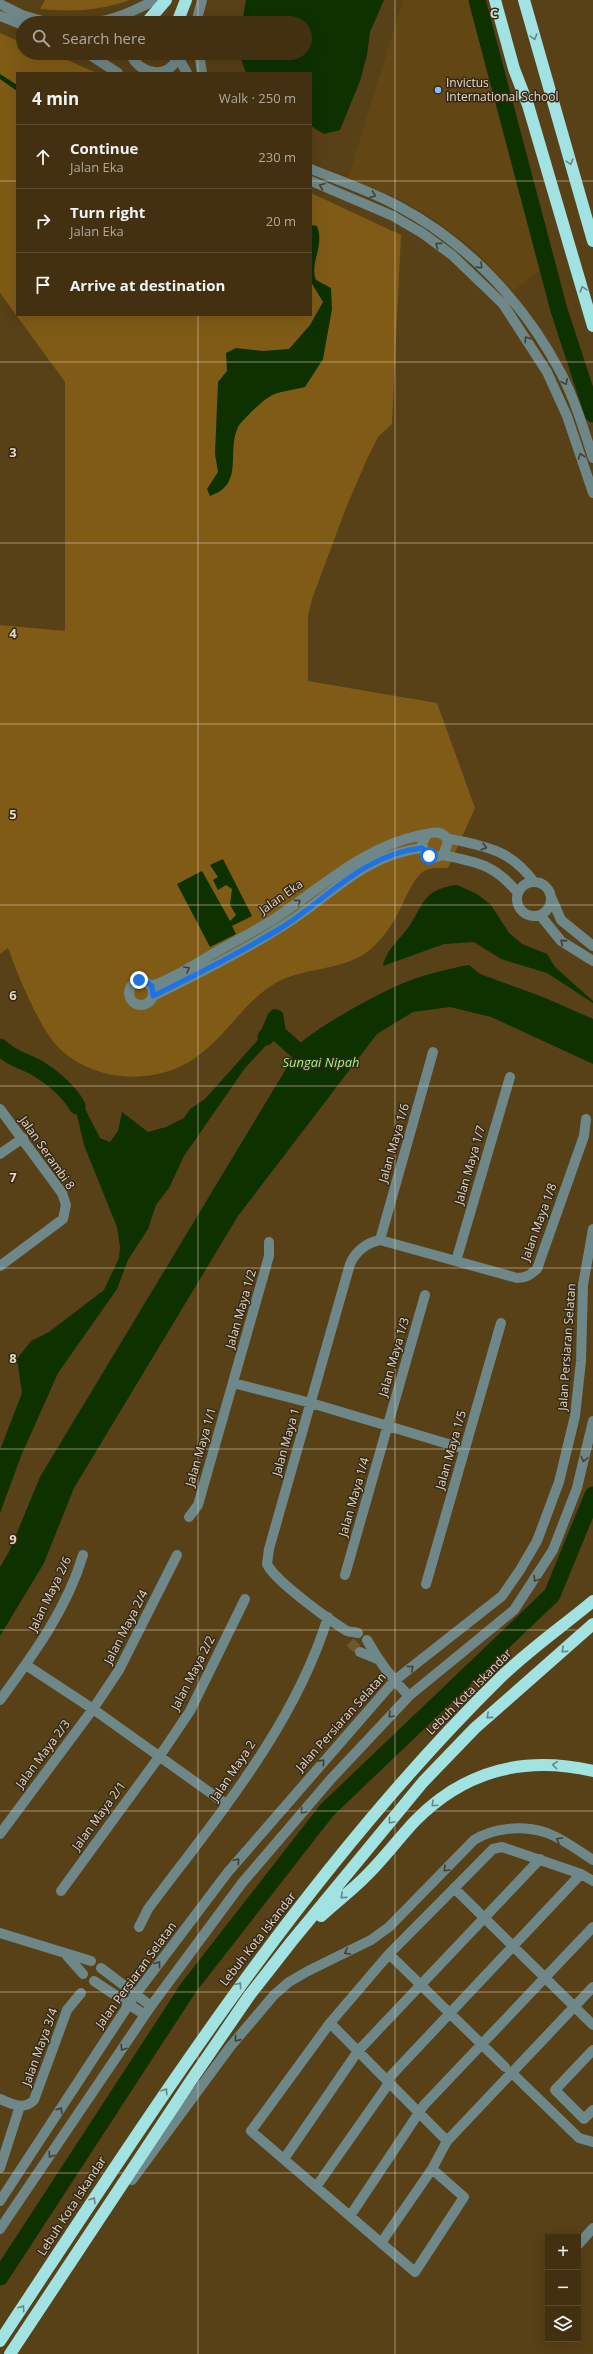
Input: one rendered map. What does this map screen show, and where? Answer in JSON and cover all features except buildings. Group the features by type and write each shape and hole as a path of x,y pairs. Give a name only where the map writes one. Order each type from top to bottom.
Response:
{"highway":[{"path":"153,16 166,0"},
{"path":"180,16 186,0"},
{"path":"495,0 514,68 528,105 566,229 593,326"},
{"path":"524,0 593,241"},
{"path":"502,1676 593,1592"},
{"name":"Lebuh Kota Iskandar","path":"0,2341 178,2072 237,1988 352,1841 410,1772 502,1676 593,1601"},
{"path":"10,2354 249,1996 292,1941 423,1782 475,1728 593,1624"},
{"path":"292,1941 365,1878 416,1821 439,1799 466,1782 492,1771 542,1764 593,1771"}],"street":[{"path":"121,16 135,11 154,0"},
{"path":"198,16 202,0"},
{"path":"0,4 25,16"},
{"path":"0,16 16,23"},
{"path":"98,60 116,72"},
{"path":"132,60 140,68 149,72 161,72 170,67 175,60"},
{"path":"180,60 186,72"},
{"path":"200,60 202,72"},
{"path":"312,169 397,205 428,224 459,246 511,297 538,334 561,374 577,409 593,458"},
{"path":"312,181 393,216 422,233 452,255 503,304 548,372 567,416 593,493"},
{"name":"Jalan Eka","path":"422,848 408,850 359,870 282,927 153,996 151,1000 142,1005 134,1002 129,994 131,985 139,980 144,980 152,986 174,977 274,919 335,874 369,854 390,845 438,832 447,838 503,853 522,866 534,882 544,886 550,895 555,911 561,920 593,946"},
{"path":"427,834 424,838 422,848 429,856 439,858 443,855 448,847 447,838"},
{"path":"443,855 488,867 506,879 518,893"},
{"path":"534,882 522,887 518,893 517,903 522,911 530,916 540,915 549,907 550,895"},
{"path":"540,915 561,940 593,961"},
{"path":"152,986 153,996"},
{"name":"Jalan Maya 1/6","path":"380,1240 433,1052"},
{"name":"Jalan Maya 1/7","path":"456,1261 510,1076"},
{"name":"Jalan Serambi 8","path":"0,1109 23,1138 62,1193 66,1205 66,1214 63,1219 0,1266"},
{"name":"Jalan Maya 1/8","path":"380,1240 517,1278 525,1278 532,1274 536,1268 579,1151 586,1119"},
{"path":"0,1154 23,1138"},
{"name":"Jalan Persiaran Selatan","path":"0,2201 132,2000 228,1872 394,1681 502,1596 537,1542 559,1482 575,1416 581,1361 583,1285 593,1229"},
{"name":"Jalan Maya 1","path":"350,1642 353,1632 328,1617 277,1578 267,1564 269,1549 350,1264 354,1255 362,1247 380,1240"},
{"name":"Jalan Maya 1/2","path":"233,1383 269,1256 269,1242"},
{"name":"Jalan Maya 1/3","path":"388,1426 425,1295"},
{"name":"Jalan Maya 1/5","path":"426,1584 501,1323"},
{"path":"233,1383 311,1403 465,1449"},
{"name":"Jalan Maya 1/1","path":"189,1517 198,1505 233,1383"},
{"path":"0,2229 151,2006 242,1883 331,1779 409,1696 514,1610 553,1550 577,1488 593,1421"},
{"name":"Jalan Maya 1/4","path":"345,1575 388,1426"},
{"name":"Jalan Maya 2/6","path":"0,1700 48,1632 78,1572 83,1555"},
{"name":"Jalan Maya 2/4","path":"93,1709 119,1670 177,1555"},
{"name":"Jalan Maya 2/2","path":"159,1757 190,1711 245,1599"},
{"name":"Jalan Maya 2","path":"138,1927 148,1909 226,1804 278,1725 305,1676 328,1617"},
{"path":"367,1640 377,1659 394,1681 409,1696"},
{"path":"360,1652 377,1659"},
{"path":"26,1665 93,1709 226,1804"},
{"name":"Jalan Maya 2/3","path":"0,1834 93,1709"},
{"name":"Jalan Maya 2/1","path":"60,1891 159,1757"},
{"path":"65,2270 230,2047 274,1995 288,1982 372,1940 389,1927 474,1840 486,1833 497,1830 545,1832 593,1860"},
{"path":"432,2170 464,2197 415,2272 251,2131 330,2023 389,1954 493,1849 498,1847 540,1859 581,1874 593,1881"},
{"path":"284,2159 358,2051 540,1859"},
{"path":"316,2187 388,2082 450,2013 581,1874"},
{"path":"454,1888 593,2025"},
{"path":"350,2216 419,2113 593,1927"},
{"path":"0,1933 68,1956 91,1961"},
{"path":"389,1954 579,2138 593,2142"},
{"path":"68,1956 83,1974"},
{"path":"101,1968 145,2015"},
{"path":"94,1981 132,2000 151,2006"},
{"path":"381,2243 432,2170 447,2141 509,2070 575,2007 593,1987"},
{"name":"Jalan Maya 3/4","path":"20,2106 30,2104 34,2100 67,2010 81,1993"},
{"path":"330,2023 447,2141"},
{"path":"593,2050 555,2090 584,2119 593,2110"},
{"path":"0,2099 20,2106 0,2168"},
{"path":"581,2242 593,2228"}],"shaded area":[{"path":"45,0 130,0 119,4 85,10 40,9"},
{"name":"Invictus International School","path":"403,0 477,0 547,265 513,291 475,250 428,215 393,196 348,178"},
{"path":"0,33 16,40 16,60 67,60 95,72 16,72 16,315 0,293"},
{"path":"312,193 401,235 392,424 378,437 367,459 346,508 312,599 308,616 308,681 437,703 475,808 448,868 430,869 419,875 391,926 372,948 362,956 350,961 298,974 285,978 274,984 243,1010 216,1041 195,1058 179,1067 162,1073 144,1076 108,1074 90,1068 74,1060 60,1049 44,1029 23,987 8,948 0,954 0,625 65,631 65,382 17,316 312,316"}],"water":[{"path":"246,0 384,0 370,32 367,55 360,81 340,130 324,134 312,127 312,72 246,72 241,60 312,60 312,16 243,16"},
{"path":"0,74 16,84 16,90 0,79"},
{"path":"312,225 317,226 319,234 314,274 316,280 331,288 332,309 323,359 305,387 281,392 269,397 257,406 240,424 233,447 233,467 231,476 221,491 210,496 207,489 218,472 215,454 218,382 227,371 226,353 236,348 263,351 289,349 310,325 323,302 312,284"},
{"path":"223,859 252,916 232,926 236,934 210,947 177,884 202,871 230,921 236,915 230,905 232,889 226,885 218,890 213,880 218,877 210,865"},
{"path":"457,885 477,894 491,905 509,933 522,944 547,954 555,967 593,1001 593,1003 547,973 501,959 474,942 444,944 383,966 391,949 410,925 427,898 438,890"},
{"name":"Sungai Nipah","path":"469,965 480,974 543,997 593,1019 593,1064 491,1017 450,1007 413,1012 377,1034 238,1216 74,1488 44,1563 0,1636 0,1567 9,1552 40,1477 292,1059 296,1048 314,1032 391,988 426,975"},
{"path":"273,1009 279,1010 283,1013 286,1032 279,1040 272,1039 245,1068 184,1156 169,1188 156,1205 148,1229 128,1260 117,1289 58,1373 21,1456 0,1513 0,1450 22,1393 17,1359 31,1341 49,1332 104,1290 119,1258 120,1247 117,1227 84,1145 77,1115 63,1089 79,1097 100,1138 110,1142 118,1131 122,1112 148,1132 166,1127 184,1118 190,1109 205,1099 257,1041 268,1014"}],"waterway":[{"path":"477,0 559,310 593,414"},
{"path":"266,1037 273,1029 312,1064"},
{"path":"0,1047 9,1054 48,1075 65,1090 77,1106"},
{"path":"0,2277 189,1987 327,1810 552,1595 593,1495"}],"tunnel":[{"path":"350,1642 360,1652"}],"place":[{"name":"Invictus International School","path":"438,90"}],"route":[{"path":"139,980 144,980 152,986 154,991 153,996 183,982 282,927 359,870 408,850 422,848 429,856"}]}
